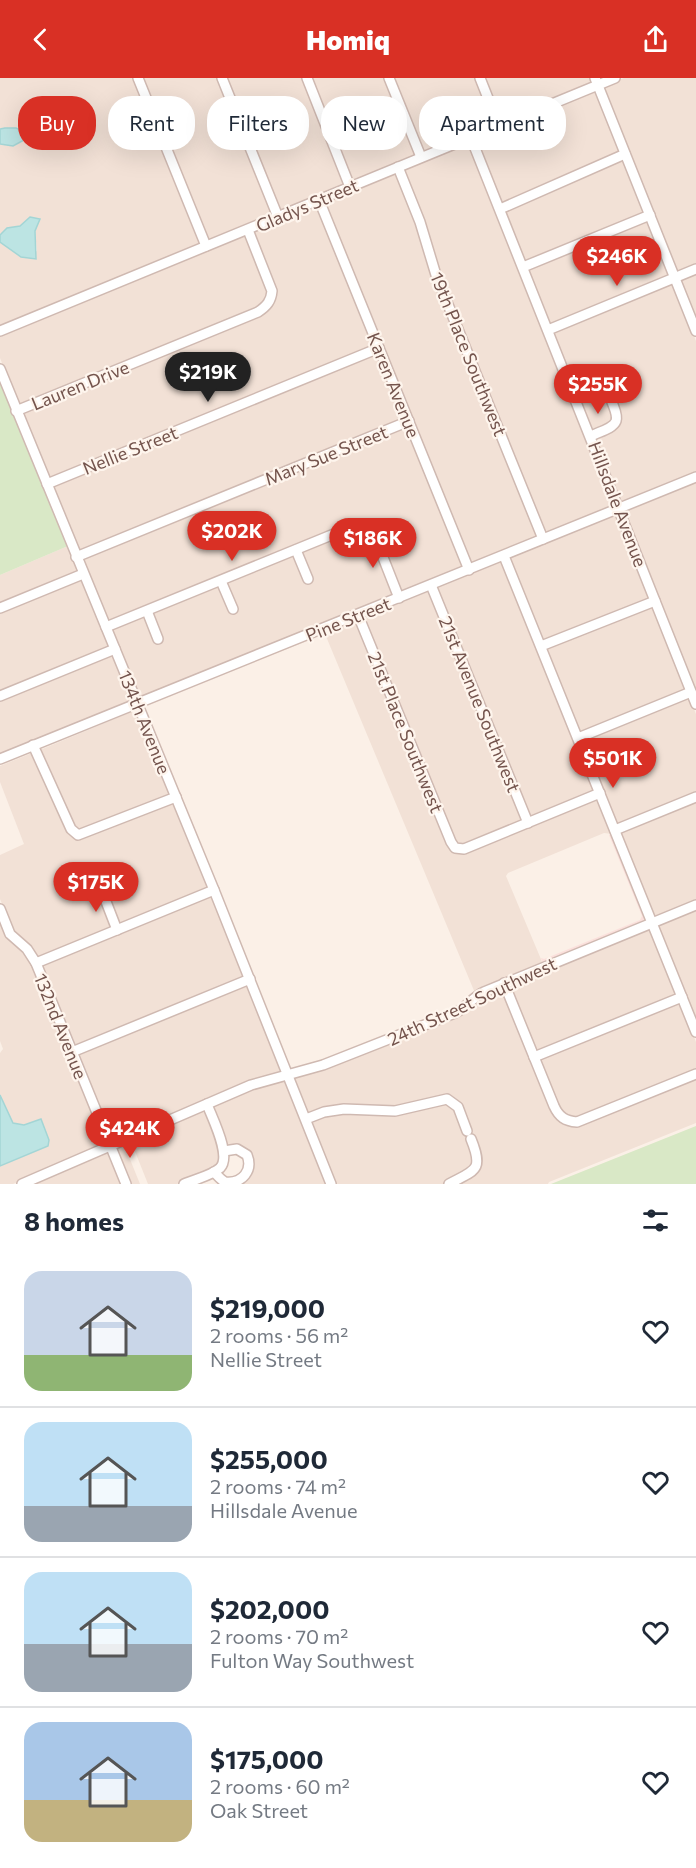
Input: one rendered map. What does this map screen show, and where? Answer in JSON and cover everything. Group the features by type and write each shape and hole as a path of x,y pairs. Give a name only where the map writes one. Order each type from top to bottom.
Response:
{"street":[{"path":"138,78 206,246"},
{"path":"222,78 278,217"},
{"path":"307,78 350,187"},
{"path":"389,78 421,157"},
{"path":"480,78 487,96"},
{"name":"Gladys Street","path":"564,96 597,81 615,78"},
{"path":"597,81 696,331"},
{"name":"Gladys Street","path":"0,331 439,150"},
{"name":"Hillsdale Avenue","path":"476,150 696,704"},
{"path":"500,209 625,154"},
{"name":"19th Place Southwest","path":"398,167 420,222 436,275 543,539"},
{"name":"Karen Avenue","path":"319,200 470,570"},
{"path":"523,267 650,215"},
{"name":"Lauren Drive","path":"16,411 258,312 266,306 272,291 248,230"},
{"path":"548,330 696,268"},
{"name":"Nellie Street","path":"47,484 379,348"},
{"name":"134th Avenue","path":"0,369 214,890 331,1184"},
{"path":"574,394 594,385 602,386 607,390 616,414 616,421 612,426 591,436"},
{"name":"Mary Sue Street","path":"76,557 409,421"},
{"name":"Pine Street","path":"0,759 696,477"},
{"path":"106,627 356,525 363,525 375,537 399,598"},
{"path":"296,550 308,579"},
{"path":"504,556 696,1032"},
{"path":"0,608 83,574"},
{"path":"221,581 232,609"},
{"name":"21st Avenue Southwest","path":"431,585 528,823"},
{"path":"541,646 655,601"},
{"path":"147,611 158,639"},
{"name":"21st Place Southwest","path":"358,615 446,831 456,848 464,849 528,823"},
{"path":"0,696 115,649"},
{"path":"578,738 691,692"},
{"path":"33,745 71,829 78,835 83,835 176,797"},
{"path":"528,823 600,793"},
{"path":"615,830 696,797"},
{"path":"100,886 117,930"},
{"path":"36,963 214,890"},
{"name":"24th Street Southwest","path":"21,1184 251,1085 322,1065 456,1012 463,1009 477,995 696,905"},
{"name":"132nd Avenue","path":"0,909 10,934 27,949 36,963 126,1184"},
{"path":"72,1052 250,979"},
{"path":"504,983 557,1112 569,1122 577,1122 696,1074"},
{"path":"534,1057 682,997"},
{"path":"306,1119 324,1112 344,1109 396,1111 447,1099 458,1107 477,1155 476,1165 471,1174 449,1184"},
{"path":"184,1184 214,1172 222,1167 225,1161 224,1151 207,1104"},
{"path":"214,1172 222,1180 232,1184 241,1181 248,1174 250,1168 247,1155 237,1149 224,1151"}],"shaded area":[{"path":"0,78 134,78 141,96 108,96 108,150 163,150 201,244 0,327 0,242 21,257 37,251 35,231 39,220 30,217 20,226 7,228 0,235 0,144 2,145 5,128 0,129"},
{"path":"142,78 218,78 225,96 207,96 207,150 247,150 273,215 208,241 171,150 195,150 195,96 149,96"},
{"path":"226,78 303,78 321,124 321,150 331,150 345,185 280,212 255,150 309,150 309,96 233,96"},
{"path":"311,78 385,78 392,96 321,96 321,103"},
{"path":"393,78 476,78 483,96 419,96 419,143 407,113 407,96 400,96"},
{"path":"484,78 591,78 593,83 562,96 491,96"},
{"path":"624,78 696,78 696,265 677,273 603,86"},
{"path":"596,89 620,152 502,205 480,150 566,150 566,102"},
{"path":"407,133 416,156 352,182 339,150 407,150"},
{"path":"451,150 472,150 615,506 545,534 440,273 403,169"},
{"path":"622,158 645,213 525,263 505,211"},
{"path":"396,172 538,537 472,565 324,201"},
{"path":"317,204 374,346 49,479 21,412 274,300 253,231"},
{"path":"647,219 670,276 550,326 528,269"},
{"path":"246,234 269,292 268,298 257,309 19,406 0,358 0,335"},
{"path":"696,272 696,320 679,279"},
{"path":"672,282 696,341 696,473 622,503 596,437 620,413 611,389 605,383 595,382 577,389 553,332"},
{"path":"377,352 404,419 78,552 51,485"},
{"path":"595,389 604,392 613,415 609,424 593,431 579,395"},
{"path":"407,425 465,568 401,594 366,522 362,521 108,623 81,558"},
{"path":"696,480 696,694 624,510"},
{"path":"617,513 650,599 543,642 509,557"},
{"path":"357,529 367,532 371,538 394,596 140,699 111,629 144,616 156,644 162,641 151,613 219,585 231,613 237,610 226,583 294,554 305,583 312,581 301,551"},
{"path":"68,546 78,572 0,604 0,575"},
{"path":"502,560 595,792 530,818 436,587"},
{"path":"81,578 110,648 0,692 0,612"},
{"path":"429,589 523,821 464,846 458,845 454,840 363,616"},
{"path":"653,605 686,690 580,734 546,648"},
{"path":"356,619 451,851 454,853 598,798 612,834 604,833 508,873 506,876 543,964 475,993 325,634 143,705"},
{"path":"113,654 133,702 0,755 0,699"},
{"path":"689,697 696,714 696,794 618,826 583,740"},
{"path":"136,710 171,795 82,831 77,830 40,750"},
{"path":"32,753 67,830 76,838 84,838 174,802 209,888 120,925 102,881 95,884 113,928 38,959 14,932 0,899 0,855 24,844 0,782 0,766"},
{"path":"696,801 696,902 655,918 620,832"},
{"path":"612,834 647,921 543,964 541,958 544,959 640,920 642,916 609,835"},
{"path":"212,895 245,977 75,1048 41,965"},
{"path":"696,909 696,1022 658,924"},
{"path":"0,919 33,965 104,1144 13,1184 0,1184 0,1166 48,1146 24,1125 13,1123 0,1095 0,1053 3,1049 0,1041"},
{"path":"650,927 677,995 536,1052 509,985"},
{"path":"247,983 284,1073 206,1101 111,1140 77,1054"},
{"path":"502,988 565,1125 570,1126 696,1078 696,1123 548,1184 456,1184 473,1177 480,1167 478,1148 473,1134 466,1137 473,1156 473,1165 469,1171 443,1184 335,1184 311,1121 325,1115 446,1102 454,1109 465,1135 472,1132 461,1106 447,1096 395,1107 344,1105 309,1115 294,1078"},
{"path":"680,1001 696,1042 696,1071 577,1118 570,1118 560,1110 538,1058"},
{"path":"286,1080 327,1184 243,1184 252,1175 253,1160 227,1147 211,1106 252,1089"},
{"path":"204,1109 220,1150 219,1164 177,1184 148,1184 130,1139"},
{"path":"123,1142 140,1184 30,1184"}],"green space":[{"path":"0,379 68,546 0,575"},
{"path":"696,1126 696,1184 551,1184"}],"water":[{"path":"0,129 18,129 18,143 13,146 0,144"},
{"path":"30,217 40,219 35,231 36,259 21,257 0,242 0,235 7,228 20,226"},
{"path":"0,1095 13,1123 24,1125 41,1119 49,1140 48,1146 0,1166"}]}
